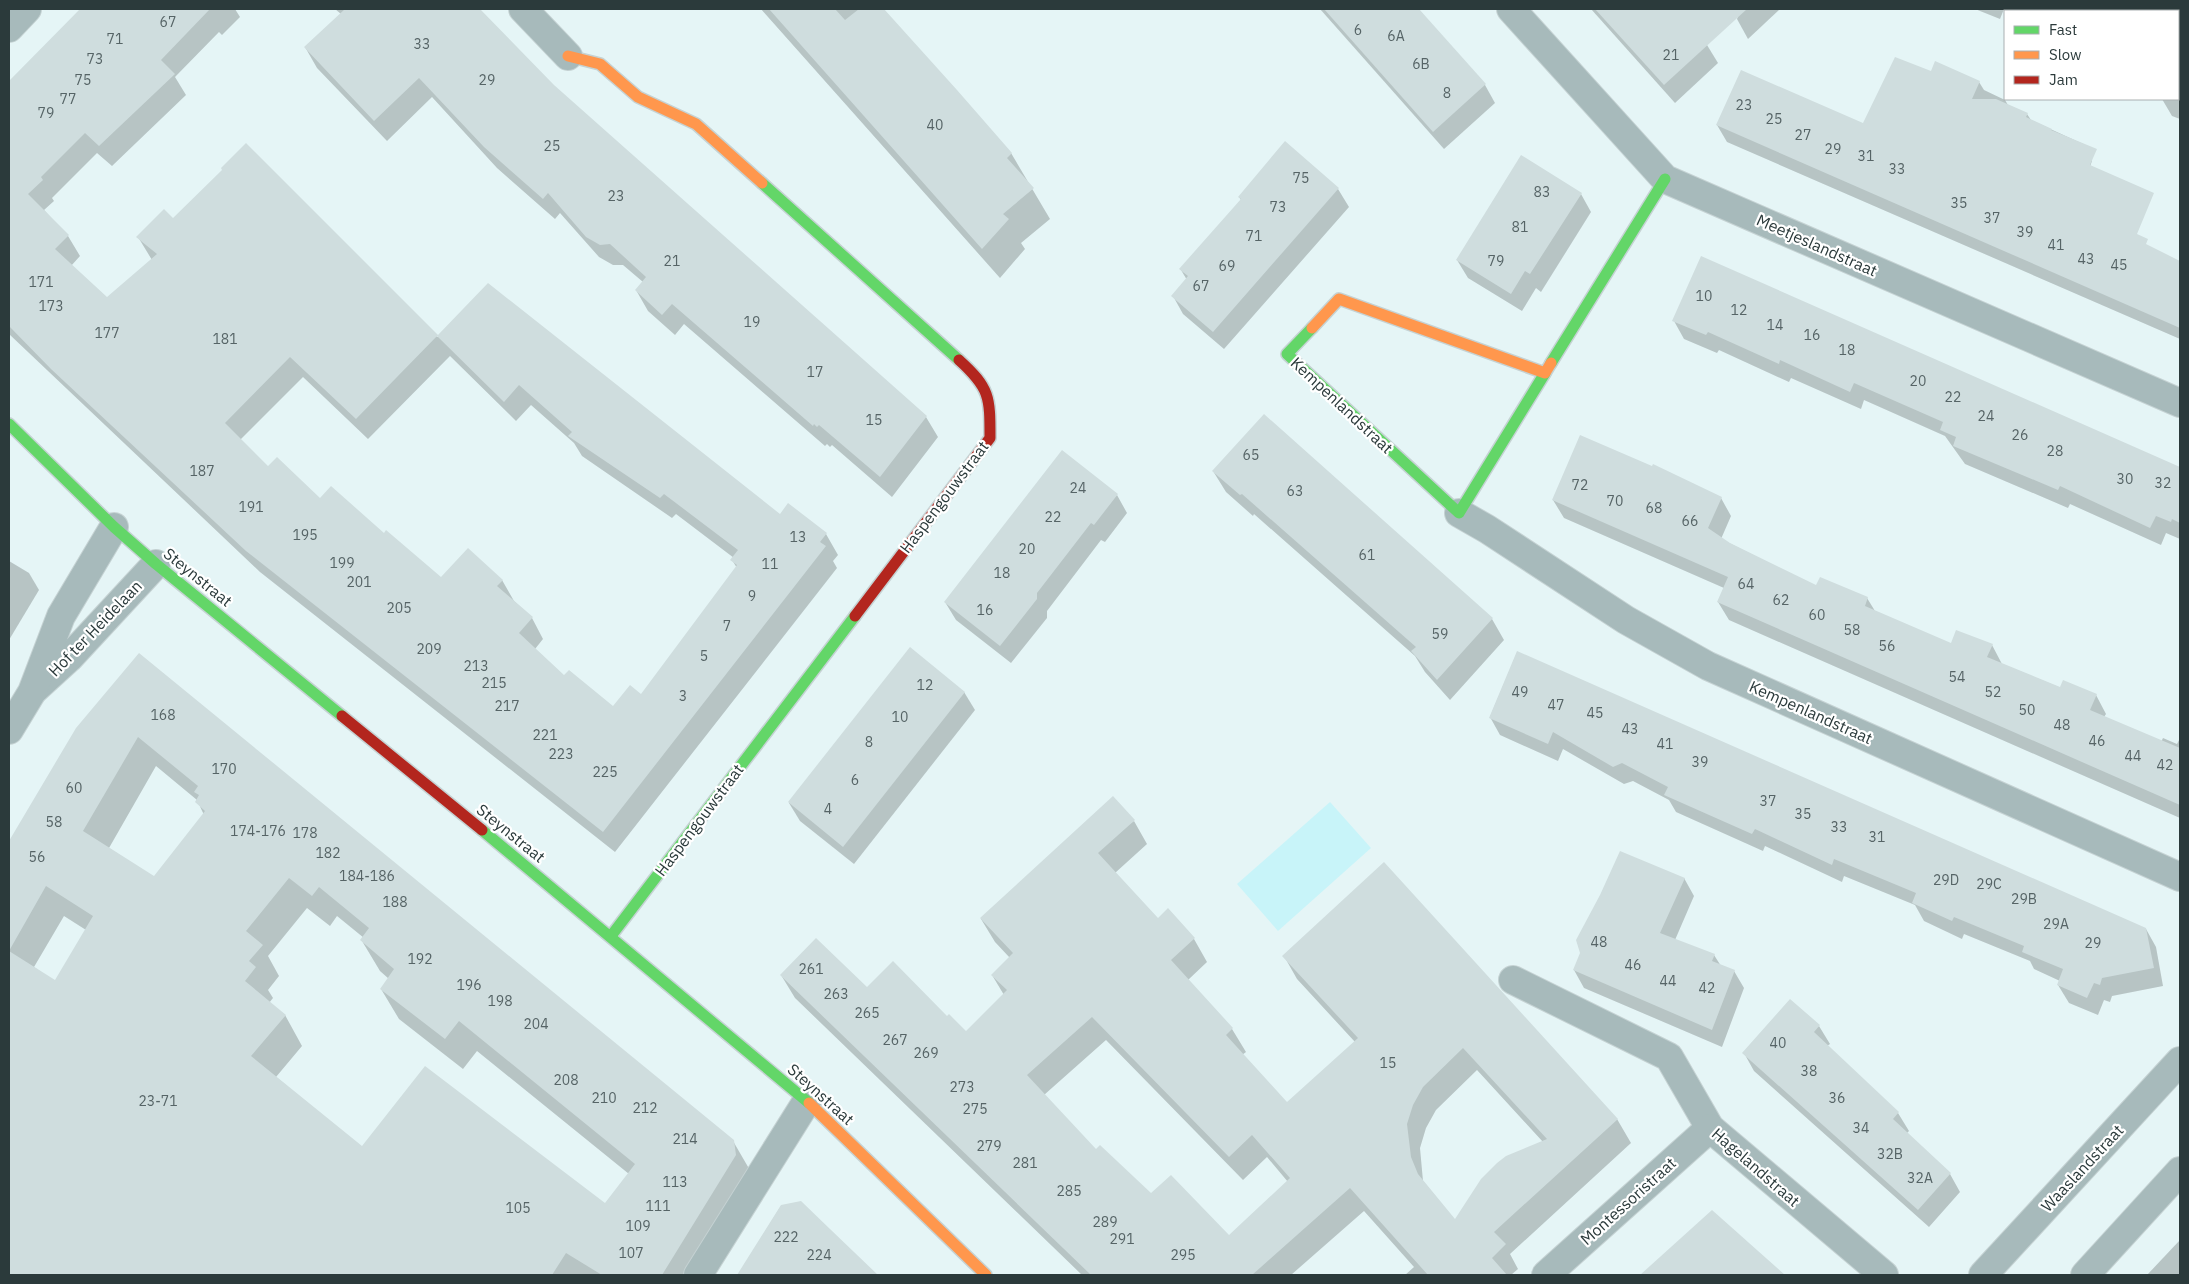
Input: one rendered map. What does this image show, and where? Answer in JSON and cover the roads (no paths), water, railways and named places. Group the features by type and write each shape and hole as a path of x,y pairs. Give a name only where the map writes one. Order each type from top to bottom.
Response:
{"street":[{"path":"9,28 27,9"},
{"name":"Haspengouwstraat","path":"522,9 568,56 600,64 638,97 696,124 979,378 990,403 990,438 611,936"},
{"name":"Meetjeslandstraat","path":"1511,9 1665,179 2180,403"},
{"path":"1459,513 1665,179"},
{"name":"Kempenlandstraat","path":"1545,374 1339,299 1287,354 1459,513 1487,528 1626,620 1708,666 2180,877"},
{"name":"Steynstraat","path":"9,424 114,527 156,564 611,936 807,1101 986,1275"},
{"name":"Hof ter Heidelaan","path":"9,730 32,692 61,616 114,527"},
{"name":"Hof ter Heidelaan","path":"32,692 69,658 156,564"},
{"name":"Hagelandstraat","path":"1512,980 1669,1057 1710,1128 1884,1275"},
{"name":"Waaslandstraat","path":"1983,1275 2180,1061"},
{"path":"698,1275 807,1101"},
{"name":"Montessoristraat","path":"1546,1275 1710,1128"},
{"path":"2085,1275 2180,1171"}]}
